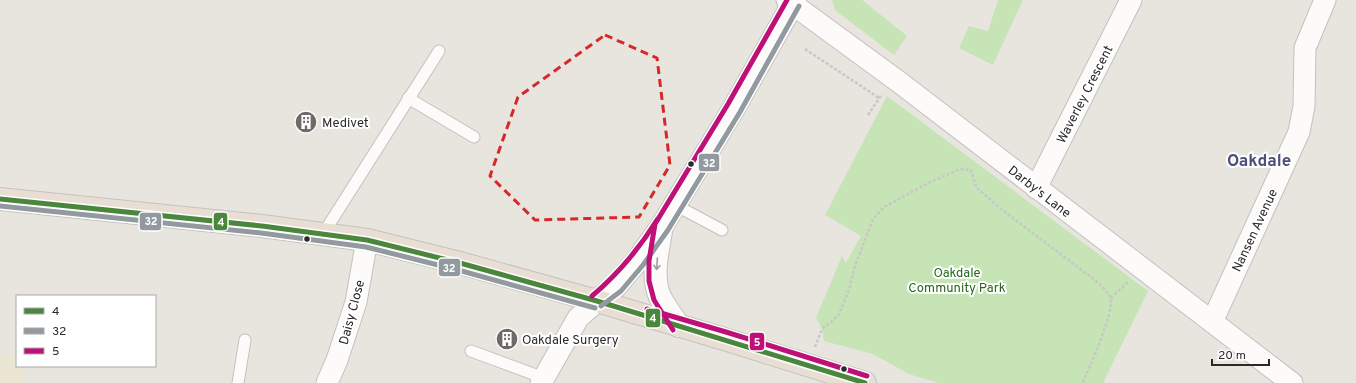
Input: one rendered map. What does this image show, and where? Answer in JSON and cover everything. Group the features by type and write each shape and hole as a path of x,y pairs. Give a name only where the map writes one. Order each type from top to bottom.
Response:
{"highway":[{"path":"0,199 262,226 368,240 460,263 724,338 807,366 829,378 865,383"}],"street":[{"name":"Waverley Crescent","path":"1036,188 1131,0"},
{"name":"Nansen Avenue","path":"1212,322 1299,132 1304,106 1306,48 1325,0"},
{"name":"Darby's Lane","path":"791,1 1292,383"},
{"path":"543,380 578,318 616,286 638,261 662,226 734,108 791,1"},
{"path":"662,226 656,262 656,280 660,297 679,326"},
{"name":"Daisy Close","path":"327,383 337,360 356,302 368,240"}],"lane":[{"path":"323,234 438,51"},
{"path":"408,98 474,137"},
{"path":"675,205 722,230"},
{"path":"238,383 245,340"},
{"path":"471,351 543,380"}],"path":[{"path":"805,49 879,98 868,115"},
{"path":"807,366 822,329 838,316 849,290 854,269 873,218 884,207 899,198 960,169 971,170 976,187 1000,209 1100,284 1111,298 1110,313 1091,368 1082,383"}],"highlighted area":[{"path":"605,35 657,58 670,165 639,217 535,220 490,176 518,97"}],"shaded area":[{"path":"0,354 16,357 16,367 24,367 22,383 0,383"}],"green space":[{"path":"832,0 862,0 907,36 894,55 835,10"},
{"path":"998,0 1023,0 993,65 959,48 969,26 988,31"},
{"name":"Oakdale Community Park","path":"887,96 1148,291 1103,383 939,383 909,374 873,354 824,341 822,329 816,318 842,256 846,263 861,236 825,215"}],"transit line":[{"name":"5","path":"673,330 654,300 649,281 649,261 655,224 728,104 787,0"},
{"name":"32","path":"601,306 621,291 643,265 668,230 740,112 799,6"},
{"name":"4","path":"0,199 262,226 367,240 460,263 597,301 865,383"},
{"name":"32","path":"0,206 261,233 366,247 458,270 595,308"},
{"name":"5","path":"592,296 628,261 657,220"},
{"name":"5","path":"647,309 867,376"}],"place":[{"name":"Medivet","path":"306,122"},
{"name":"Oakdale Surgery","path":"507,339"}],"district":[{"name":"Oakdale","path":"1259,160"}]}
